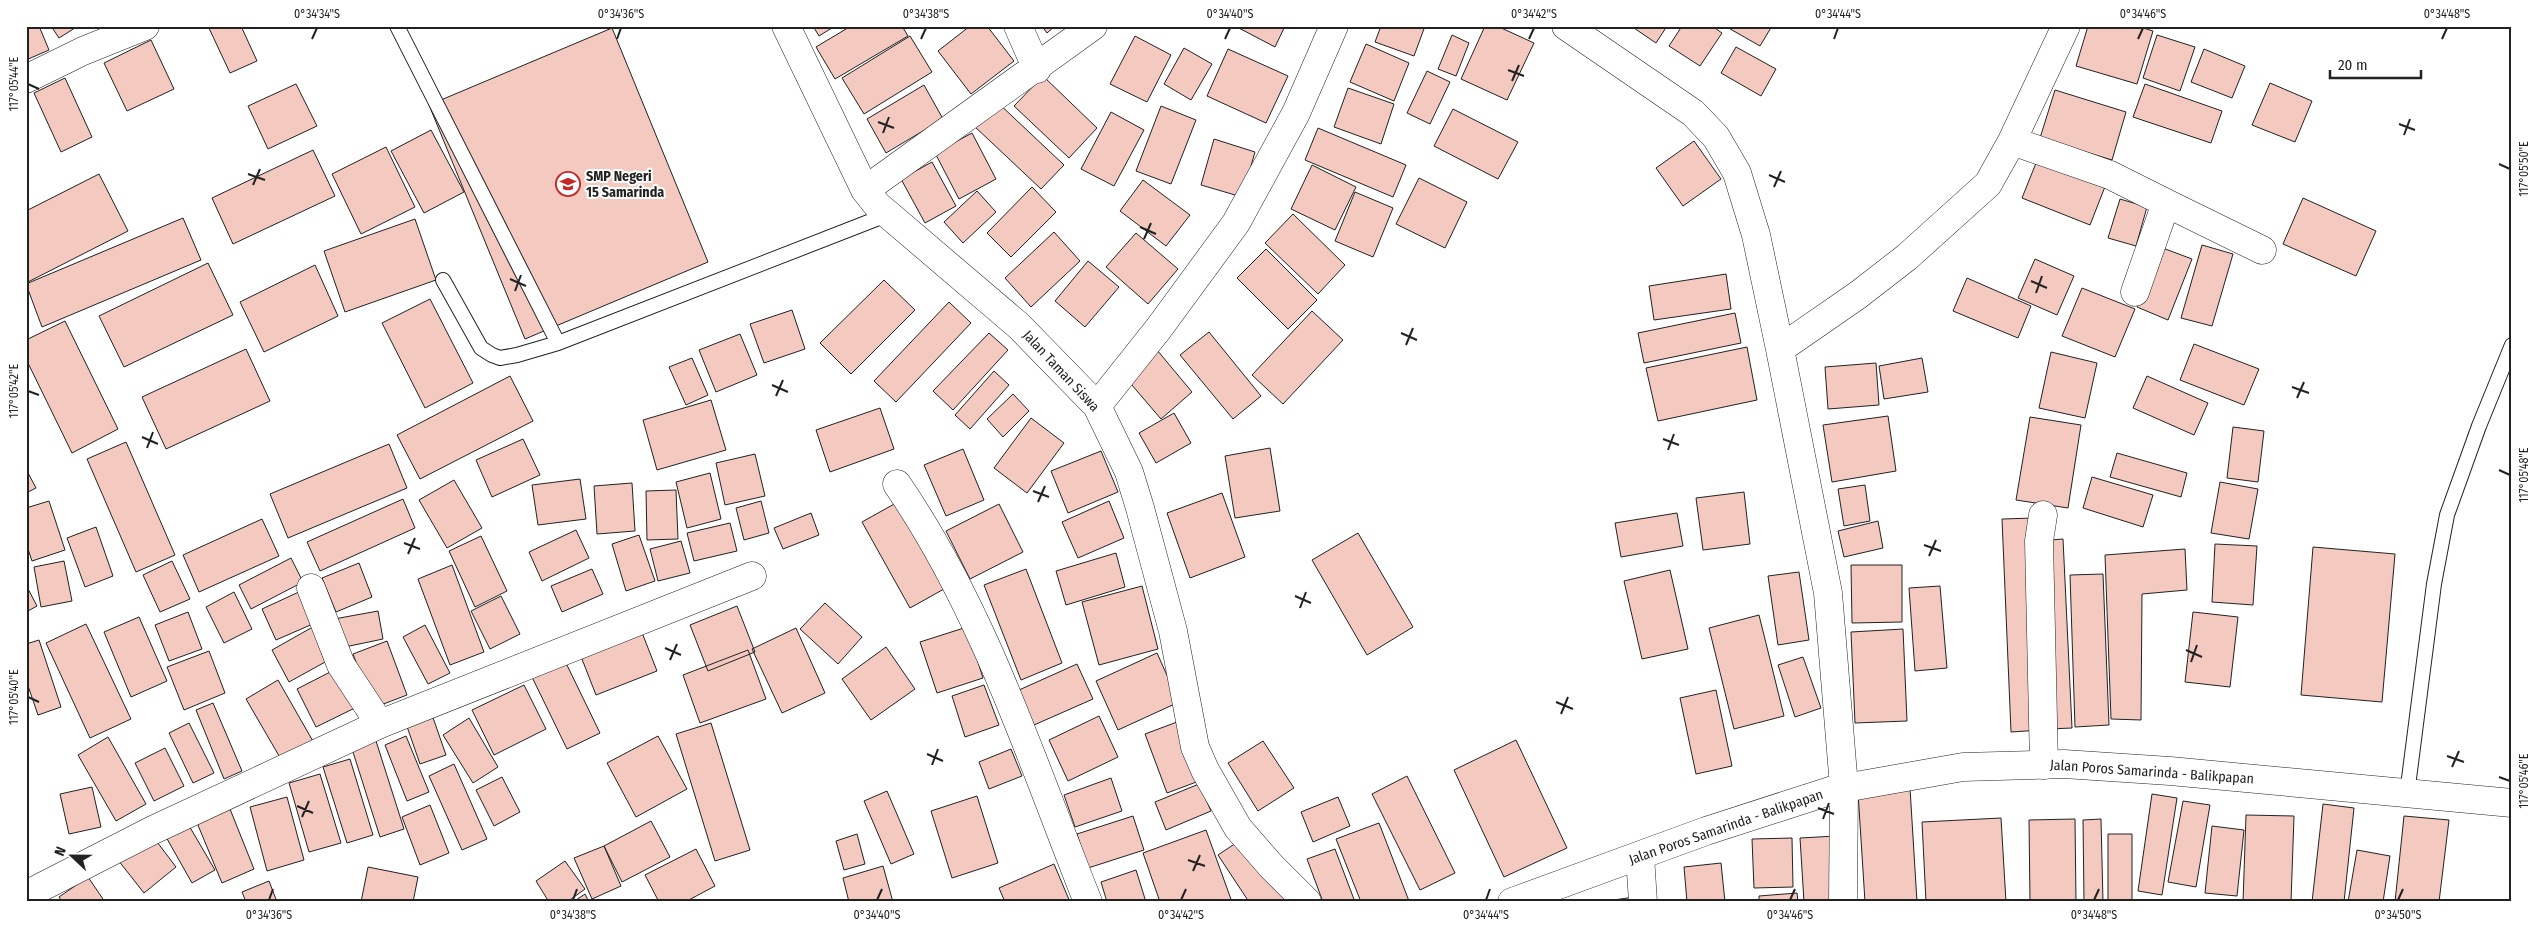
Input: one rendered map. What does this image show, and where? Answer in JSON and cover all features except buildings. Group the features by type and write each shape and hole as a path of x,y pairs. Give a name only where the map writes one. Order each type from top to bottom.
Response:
{"main road":[{"path":"26,79 83,51 145,26"},
{"name":"Jalan Taman Siswa","path":"786,26 865,190 889,214 1019,326 1097,406 1129,472 1140,508 1173,632 1195,747 1205,770 1238,828 1272,867 1307,902"},
{"path":"1018,26 1037,69"},
{"path":"865,190 983,104 1037,69 1093,26"},
{"path":"1097,406 1159,328 1236,223 1296,113 1334,26"},
{"path":"1780,349 1858,296 1907,258 1988,184 2012,141 2066,26"},
{"path":"1576,29 1692,114 1716,137 1738,173 1756,235 1828,593 1844,787 1843,902"},
{"path":"2012,141 2110,175 2262,250"},
{"path":"2135,292 2166,203"},
{"path":"897,484 924,522 984,640 1012,704 1088,902"},
{"path":"2043,515 2039,541 2044,765"},
{"path":"26,895 153,830 380,724 752,576"},
{"path":"311,588 342,665 380,724"},
{"name":"Jalan Poros Samarinda - Balikpapan","path":"1512,902 1706,831 1844,787 1962,767 2044,765 2170,771 2512,803"},
{"path":"1640,856 1643,902"}],"lane":[{"path":"397,26 558,343"},
{"path":"443,280 482,348 500,358 517,356 558,343 889,214"},
{"path":"2407,794 2434,584 2447,515 2479,426 2512,345"}],"place":[{"name":"SMP Negeri 15 Samarinda","path":"568,184"}]}
